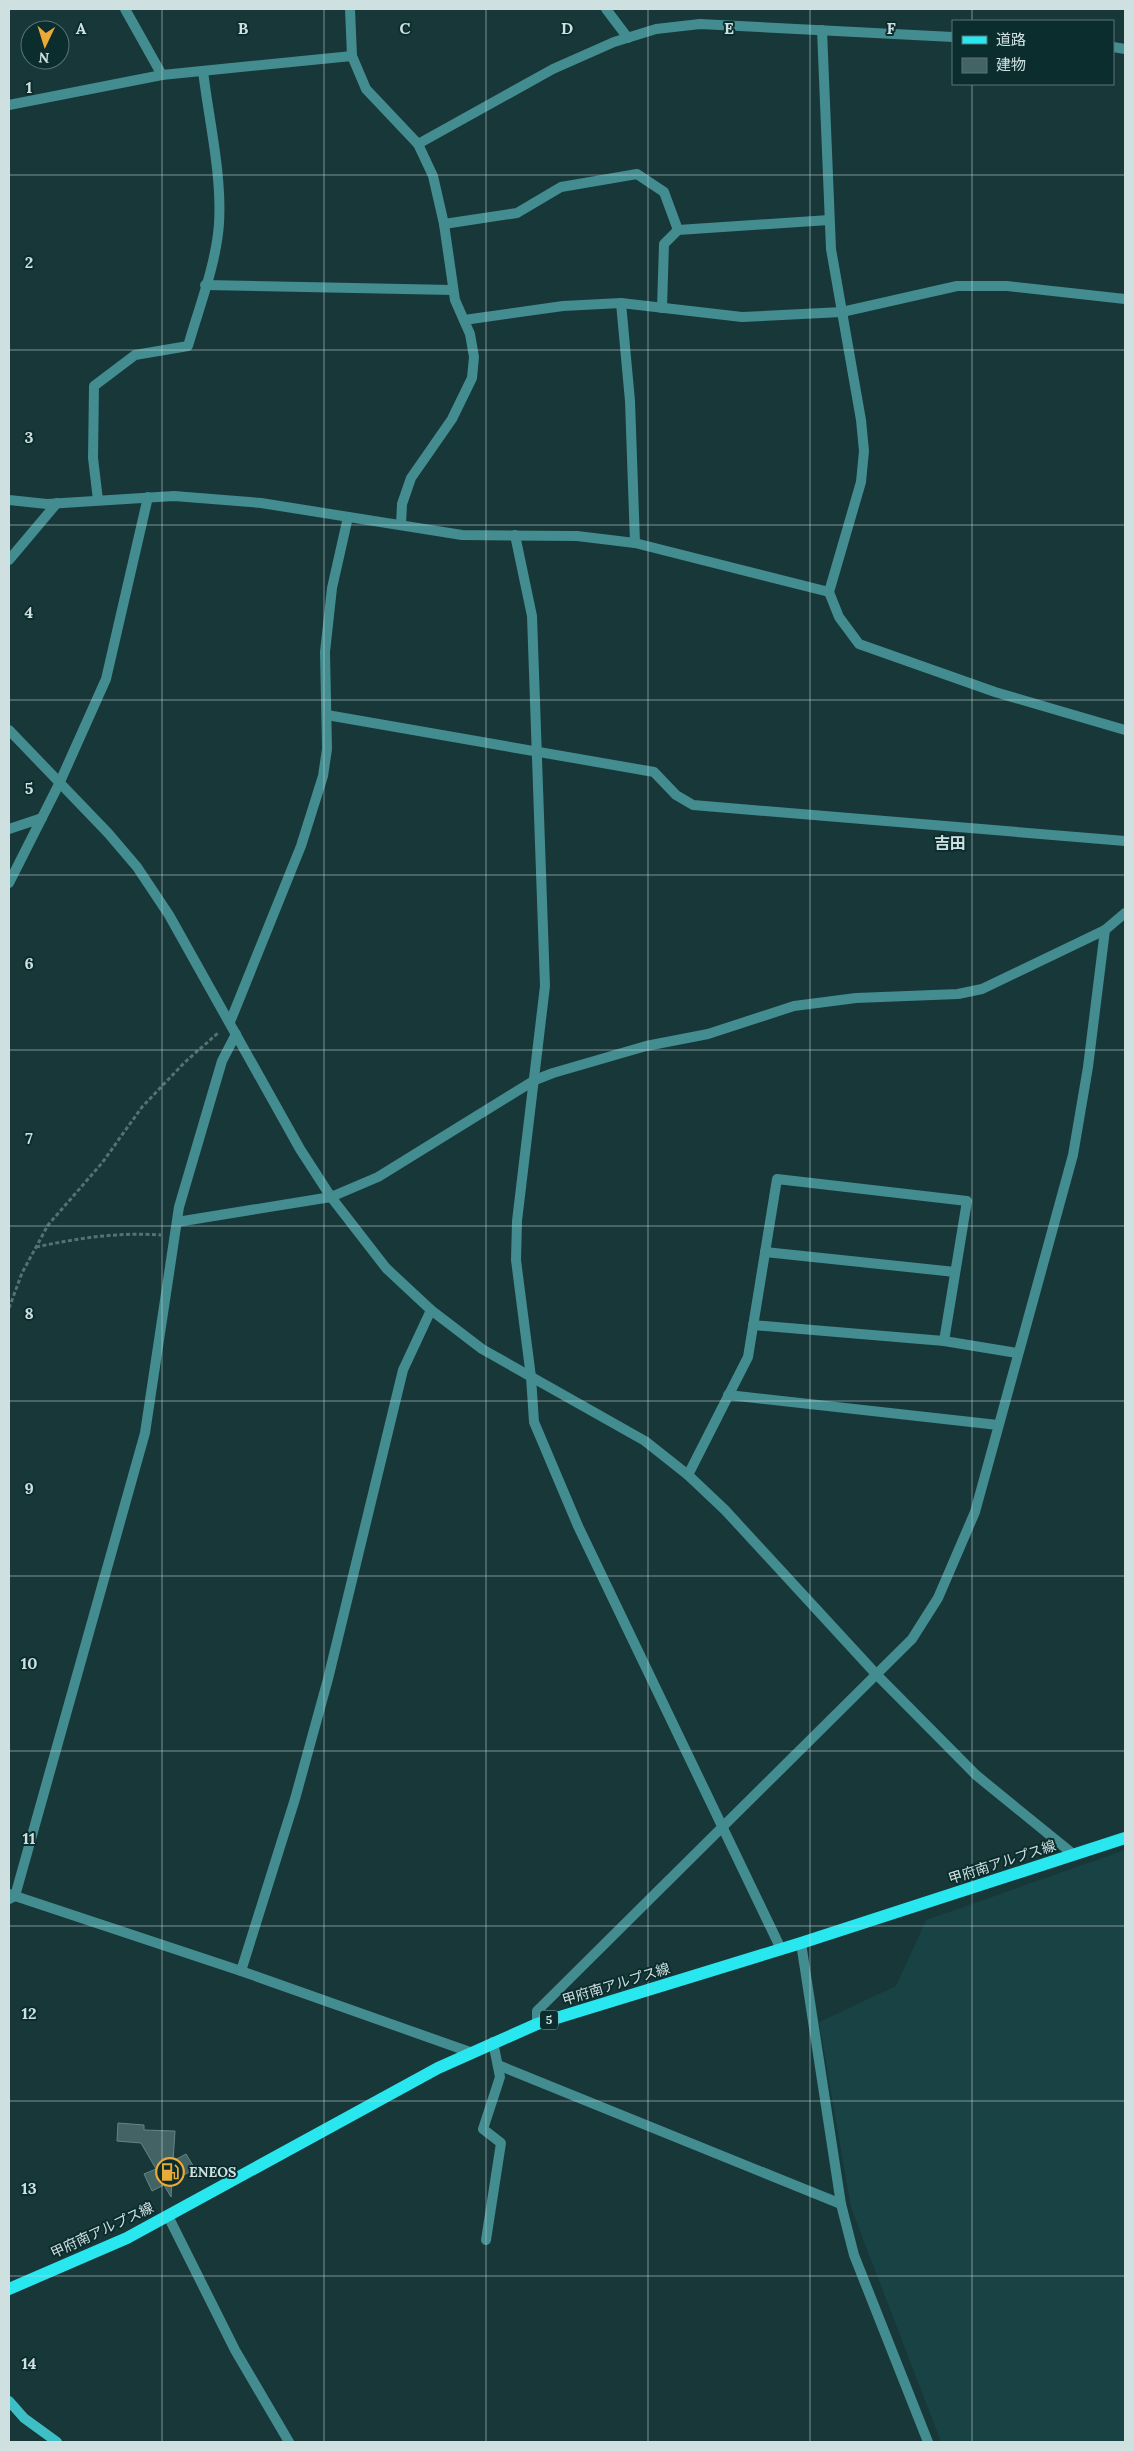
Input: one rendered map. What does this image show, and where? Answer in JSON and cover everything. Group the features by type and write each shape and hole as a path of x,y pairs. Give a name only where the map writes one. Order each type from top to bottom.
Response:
{"main road":[{"name":"甲府南アルプス線","path":"9,2288 127,2238 470,2052 537,2024 801,1943 1125,1838"}],"street":[{"path":"125,9 162,76"},
{"path":"350,9 352,56 366,89 418,144 433,176 444,224 453,290 470,334 474,357 472,378 452,420 411,478 402,504 401,525"},
{"path":"606,9 628,38"},
{"path":"418,144 553,69 628,38 656,29 700,24 952,37"},
{"path":"822,30 831,249 861,420 864,451 861,482 829,592 839,617 859,644 995,692 1125,730"},
{"path":"9,105 162,76 352,56"},
{"path":"98,500 93,458 94,386 135,355 188,346 214,257 219,223 216,173 203,71"},
{"path":"444,224 517,213 561,187 637,174 664,192 678,230"},
{"path":"662,308 664,244 678,230 829,220"},
{"path":"205,285 453,290"},
{"path":"464,320 563,306 621,303 742,317 842,312 957,286 1007,286 1125,299"},
{"path":"621,303 630,401 635,544"},
{"path":"9,500 57,503 174,496 261,503 462,535 577,536 635,544 829,592"},
{"path":"9,883 59,784 106,679 148,498"},
{"path":"9,560 57,503"},
{"path":"230,1022 300,846 320,785 327,749 325,652 332,588 348,517"},
{"path":"515,535 532,616 545,986 517,1221 516,1260 532,1377 534,1422 578,1526 781,1949"},
{"path":"327,714 654,772 676,795 693,805 1125,841"},
{"path":"9,730 108,833 137,867 169,915 300,1149 331,1198 386,1268 431,1310 482,1349 645,1441 688,1475 725,1510 876,1674 976,1775 1074,1854"},
{"path":"9,829 42,818"},
{"path":"177,1222 331,1198 378,1177 535,1080 646,1046 708,1034 794,1006 856,998 958,994 982,989 1105,930 1125,913"},
{"path":"537,2024 537,2011 912,1639 938,1598 975,1512 1072,1155 1088,1067 1105,930"},
{"path":"236,1034 222,1062 177,1222 145,1433 11,1896 241,1971 470,2052"},
{"path":"688,1475 748,1357 777,1179 967,1200 944,1341"},
{"path":"765,1252 955,1272"},
{"path":"241,1971 295,1799 328,1679 403,1370 431,1310"},
{"path":"753,1325 944,1341 1018,1353"},
{"path":"728,1395 998,1425"},
{"path":"801,1943 841,2204 854,2255 928,2442"},
{"path":"486,2240 501,2143 484,2129 500,2078 493,2042"},
{"path":"498,2065 841,2204"},
{"path":"168,2216 235,2350 289,2442"},
{"path":"9,2402 24,2418 57,2442"}],"path":[{"path":"9,1308 22,1273 48,1225 102,1163 142,1107 185,1062 230,1022"},
{"path":"36,1247 88,1236 130,1232 174,1236"}],"shaded area":[{"path":"1125,1850 1125,2442 941,2442 851,2208 819,2022 896,1986 926,1920"}],"building":[{"path":"118,2123 144,2125 144,2130 175,2131 173,2161 186,2154 195,2169 172,2181 171,2197 164,2185 152,2191 144,2174 156,2169 141,2143 117,2141"}],"place":[{"name":"ENEOS","path":"170,2172"}],"district":[{"name":"吉田","path":"950,843"}]}
